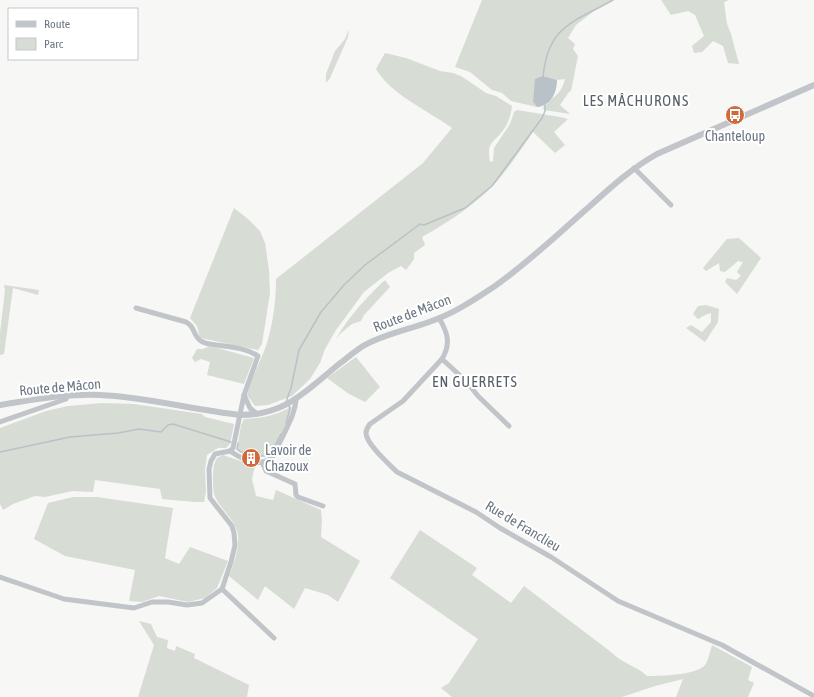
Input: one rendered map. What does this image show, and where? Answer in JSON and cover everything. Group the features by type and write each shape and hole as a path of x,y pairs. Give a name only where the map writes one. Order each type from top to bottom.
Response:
{"street":[{"name":"Route de Mâcon","path":"0,405 67,396 101,395 130,397 240,415 271,412 290,403 352,353 364,346 379,338 440,318 469,303 506,278 634,168 657,154 814,85"},
{"path":"634,168 671,205"},
{"path":"136,308 186,322 192,326 196,337 201,341 253,353 258,356 244,395 233,448 230,451"},
{"name":"Rue de Franclieu","path":"440,318 447,333 448,342 447,351 442,359 403,401 370,424 367,428 367,439 397,472 476,512 500,528 551,557 618,601 722,645 814,696"},
{"path":"442,359 466,381 478,396 509,426"},
{"path":"244,395 250,408 257,414"},
{"path":"0,422 66,400 67,396"},
{"path":"0,577 64,599 134,608 152,602 168,602 187,605 202,603 222,589 235,545 234,533 229,520 219,508 213,504 210,498 209,469 211,461 215,454 230,451 249,462 262,462 268,460 275,454 296,408 290,403"},
{"path":"262,462 266,471 294,484 296,495 298,497 322,506"},
{"path":"222,589 274,638"}],"green space":[{"path":"482,0 614,0 594,11 576,25 568,38 575,44 573,49 578,56 571,91 560,105 570,114 544,110 543,107 560,92 565,79 557,80 543,76 533,102 537,107 511,101 502,93 492,90 470,72 455,67"},
{"path":"661,0 729,0 724,2 727,24 739,64 728,63 723,46 713,41 702,52 694,53 692,46 704,36 695,15 688,11 671,15"},
{"path":"349,29 348,37 330,78 326,83 326,74 335,51 345,39"},
{"path":"385,53 406,58 440,71 461,76 486,93 496,96 512,106 507,125 490,146 490,162 493,161 494,148 510,124 514,112 517,110 568,119 554,132 565,145 555,153 533,132 490,189 463,212 422,237 425,245 414,253 414,259 406,270 401,266 388,273 364,292 336,330 325,349 320,363 310,379 292,396 268,405 255,406 247,395 271,330 275,304 276,279 423,163 452,128 411,102 382,78 376,69"},
{"path":"234,208 260,231 265,243 269,270 270,293 262,344 258,350 200,338 197,326 190,318"},
{"path":"739,238 761,258 737,294 725,282 727,278 736,280 741,276 737,272 743,262 738,261 725,272 720,271 719,263 706,271 703,268 727,239"},
{"path":"385,280 390,287 364,315 361,321 352,324 336,339 358,308"},
{"path":"4,285 39,290 38,295 13,288 4,354 0,355 0,333 5,290"},
{"path":"706,305 719,309 718,322 705,342 686,328 691,325 702,332 711,322 711,313 698,319 693,314 698,306"},
{"path":"210,346 254,358 244,384 207,375 210,362 201,359 195,362 192,358 197,349 203,349"},
{"path":"356,357 380,387 365,402 349,394 327,378"},
{"path":"102,403 134,404 202,414 205,417 234,424 230,444 226,448 218,448 207,455 205,470 206,492 204,502 162,499 160,489 95,480 93,492 73,491 45,497 35,496 13,504 3,510 0,504 0,428 46,411 68,406"},
{"path":"292,406 279,439 268,456 256,456 237,450 241,425 244,419 269,416"},
{"path":"223,455 255,466 252,479 256,496 273,500 276,490 321,510 321,537 360,561 338,602 328,595 305,588 294,609 265,586 258,600 229,576 237,552 238,534 231,519 218,503 214,494 213,486 213,470 215,463 217,458"},
{"path":"73,497 97,497 173,508 165,558 179,564 190,547 228,561 217,588 205,598 188,602 159,596 142,602 129,601 135,570 65,556 34,539 48,503"},
{"path":"420,530 477,568 472,575 511,603 524,586 615,656 647,676 687,673 701,668 706,663 712,645 752,667 748,680 754,683 748,697 676,697 683,679 655,686 622,697 452,697 441,688 449,683 478,639 390,578"},
{"path":"139,621 151,624 157,637 168,640 167,648 175,651 176,646 195,654 194,658 249,685 247,697 138,697 154,645"}],"shaded area":[{"path":"543,76 557,80 556,89 552,98 546,104 537,107 533,102 535,79"}],"waterway":[{"path":"543,77 546,60 551,46 565,27 613,0"},
{"path":"286,402 291,388 299,350 321,312 344,285 365,265 420,224 424,225 465,208 492,186 542,118 545,111 545,105"},
{"path":"286,424 290,408 288,405"},
{"path":"0,452 70,437 118,433 139,429 161,432 168,425 173,424 231,442"},
{"path":"238,443 237,449 243,453 268,456 281,434"}],"place":[{"name":"Chanteloup","path":"735,115"},
{"name":"Lavoir de Chazoux","path":"251,458"}],"district":[{"name":"LES MÂCHURONS","path":"636,101"},
{"name":"EN GUERRETS","path":"475,382"}]}
